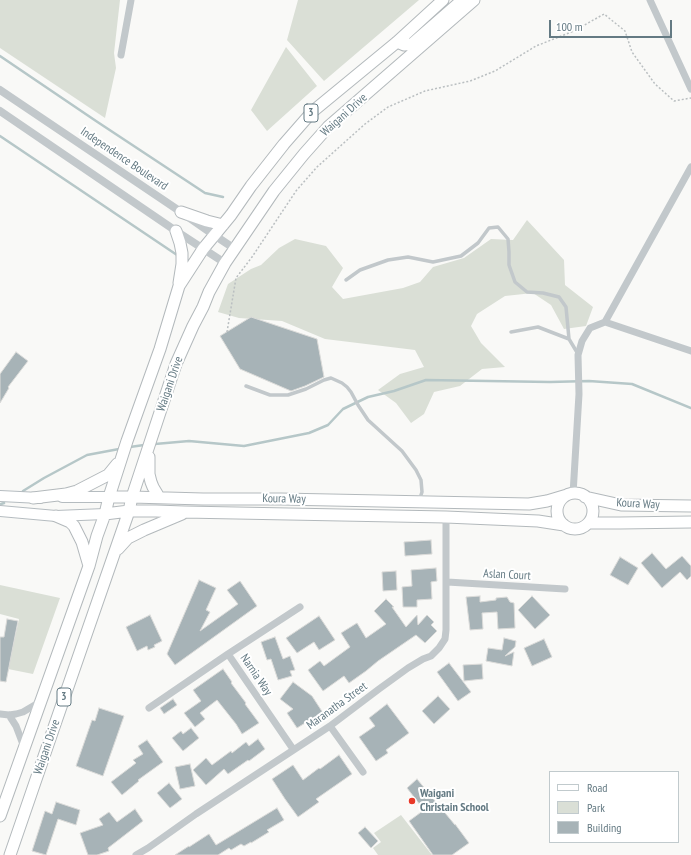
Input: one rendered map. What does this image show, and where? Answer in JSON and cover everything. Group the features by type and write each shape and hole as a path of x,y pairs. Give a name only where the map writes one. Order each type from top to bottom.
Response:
{"highway":[{"name":"Waigani Drive","path":"0,816 89,566 127,441 160,349 179,286 204,249 231,215 251,186 284,144 312,112 397,42 442,0"},
{"name":"Waigani Drive","path":"10,855 129,511 132,497 161,408 180,355 209,292 225,263 274,191 328,127 474,0"},
{"path":"397,42 404,45 412,44 460,2 474,0"},
{"path":"181,212 223,225"},
{"path":"176,231 182,253 179,286"},
{"path":"33,498 66,494 77,491 102,479 116,466 127,441"},
{"path":"148,450 149,474 153,487 159,498"},
{"path":"570,494 585,496 592,506 592,518 589,523 580,529 569,528 564,525 557,516 559,504 562,499 570,494"},
{"name":"Koura Way","path":"109,497 529,504 548,501 570,494"},
{"name":"Koura Way","path":"585,496 621,505 691,506"},
{"name":"Koura Way","path":"105,514 129,511 156,511 446,517 538,521 564,525"},
{"path":"112,557 128,538 184,512"},
{"path":"56,516 70,522 74,526 82,542 89,566"},
{"name":"Koura Way","path":"589,523 691,522"}],"main road":[{"name":"Koura Way","path":"0,496 33,498 109,497"},
{"name":"Koura Way","path":"0,511 56,516 105,514"}],"street":[{"path":"121,55 131,0"},
{"path":"650,0 691,89"},
{"name":"Independence Boulevard","path":"0,90 181,212 214,236 236,248"},
{"path":"0,111 225,263"},
{"path":"570,494 579,394 578,354 582,341 590,328 605,322 691,167"},
{"path":"605,322 691,351"},
{"name":"Maranatha Street","path":"136,855 293,749 330,726 408,668 431,656 439,648 445,639 446,630 446,517"},
{"name":"Aslan Court","path":"447,582 566,589"},
{"path":"228,654 300,607"},
{"name":"Narnia Way","path":"149,708 228,654 293,749"},
{"path":"0,714 9,715 23,712 40,702"},
{"path":"9,715 16,726 24,748"},
{"path":"330,726 363,772"}],"lane":[{"path":"346,280 360,270 388,260 408,257 433,262 461,256 478,243 489,228 498,227 508,239 508,265 515,282 527,292 543,293 559,297 566,307 568,339 578,354"},
{"path":"511,332 538,327 568,339"},
{"path":"246,386 270,395 288,395 331,378 342,383 351,392 368,420 402,450 410,460 421,480 422,492 419,502"}],"path":[{"path":"227,332 236,278 296,191 316,167 365,124 388,107 425,91 470,82 495,71 536,46 574,31 604,14 626,31 632,52 655,84 674,101 691,98"}],"green space":[{"path":"0,0 120,0 114,53 116,68 105,118 0,48"},
{"path":"298,0 419,0 324,81 287,40"},
{"path":"286,47 317,86 267,131 251,110"},
{"path":"527,220 564,260 565,285 593,307 586,326 564,329 551,305 533,293 505,296 477,314 471,326 481,343 505,367 482,369 460,386 434,392 424,414 411,423 396,403 378,390 400,374 424,367 415,350 325,339 282,321 239,318 218,312 228,284 251,269 261,265 279,248 295,239 326,246 343,268 332,287 343,299 403,288 420,282 433,267 464,258 491,239 513,240"},
{"path":"0,585 60,598 33,674 8,669 19,619 0,614"},
{"path":"401,815 432,855 378,855 373,848 381,842 374,833"}],"building":[{"path":"251,317 317,339 324,377 291,391 240,369 220,336"},
{"path":"16,352 28,361 8,387 9,388 0,403 0,374"},
{"path":"431,540 432,554 405,556 404,542"},
{"path":"652,553 666,569 682,556 691,566 691,576 687,580 680,572 662,588 641,563"},
{"path":"620,557 638,568 628,585 610,575"},
{"path":"436,568 437,581 431,582 432,599 417,600 417,607 403,607 402,587 412,586 411,570"},
{"path":"396,571 397,590 383,591 382,572"},
{"path":"199,580 216,588 206,610 210,612 200,631 238,604 227,590 240,581 257,606 175,665 167,654"},
{"path":"480,596 480,602 507,597 510,602 514,603 515,628 498,629 497,612 482,613 483,629 470,630 466,597"},
{"path":"532,596 550,615 535,629 518,610"},
{"path":"386,599 394,607 392,607 406,627 417,615 418,625 427,615 434,622 431,625 437,631 425,643 416,635 349,683 344,676 323,691 308,670 320,661 324,666 350,647 341,633 357,623 366,638 386,624 374,611"},
{"path":"150,615 162,641 154,645 155,647 148,650 147,646 137,651 126,627"},
{"path":"319,616 335,640 319,650 314,642 297,653 286,638"},
{"path":"7,619 18,621 6,682 0,681 0,637 4,637"},
{"path":"275,637 283,659 290,656 295,670 290,671 292,676 278,680 271,659 267,660 261,642"},
{"path":"504,638 516,641 515,647 505,656 514,652 512,666 486,661 488,648 502,650"},
{"path":"544,639 552,657 532,666 524,648"},
{"path":"449,663 471,692 458,701 437,672"},
{"path":"482,664 483,679 464,681 463,665"},
{"path":"223,669 259,723 242,734 217,700 200,713 205,719 195,727 184,713 201,701 193,690"},
{"path":"293,682 312,696 325,716 313,724 310,720 297,728 287,713 293,709 280,699"},
{"path":"438,696 450,709 434,724 422,711"},
{"path":"173,699 177,705 164,714 160,708"},
{"path":"387,704 409,733 386,750 388,753 376,761 359,737 375,726 369,718"},
{"path":"99,708 124,716 103,776 76,766 92,720 95,721"},
{"path":"191,728 199,738 183,751 172,738 181,731 183,734"},
{"path":"258,739 265,749 228,774 224,769 206,785 193,770 206,758 212,765 231,751 232,753 246,742 249,746"},
{"path":"147,740 163,762 138,780 139,781 122,795 111,782 136,763 133,760 143,754 138,746"},
{"path":"339,755 352,774 316,799 319,802 298,817 272,779 293,765 303,780"},
{"path":"190,764 195,786 180,789 175,767"},
{"path":"417,779 469,843 452,855 433,855 409,821 424,810 407,788"},
{"path":"169,783 182,799 170,808 157,793"},
{"path":"56,802 80,810 76,825 58,819 46,855 32,851 45,811 52,814"},
{"path":"277,808 284,820 267,830 269,832 251,843 244,846 241,844 231,850 229,848 218,855 175,855 209,834 216,845"},
{"path":"135,809 143,821 108,848 109,851 97,855 88,855 80,833 103,825 99,819 109,812 117,822"},
{"path":"365,827 378,841 371,848 358,833"}],"waterway":[{"path":"0,56 205,193 223,197"},
{"path":"0,136 177,255"},
{"path":"155,444 189,441 244,446 309,433 328,425 343,409 368,397 394,391 426,380 550,382 589,381 632,384 691,408"},
{"path":"130,447 144,445"},
{"path":"23,491 87,455 119,449"}],"place":[{"name":"Waigani Christain School","path":"412,801"}]}
